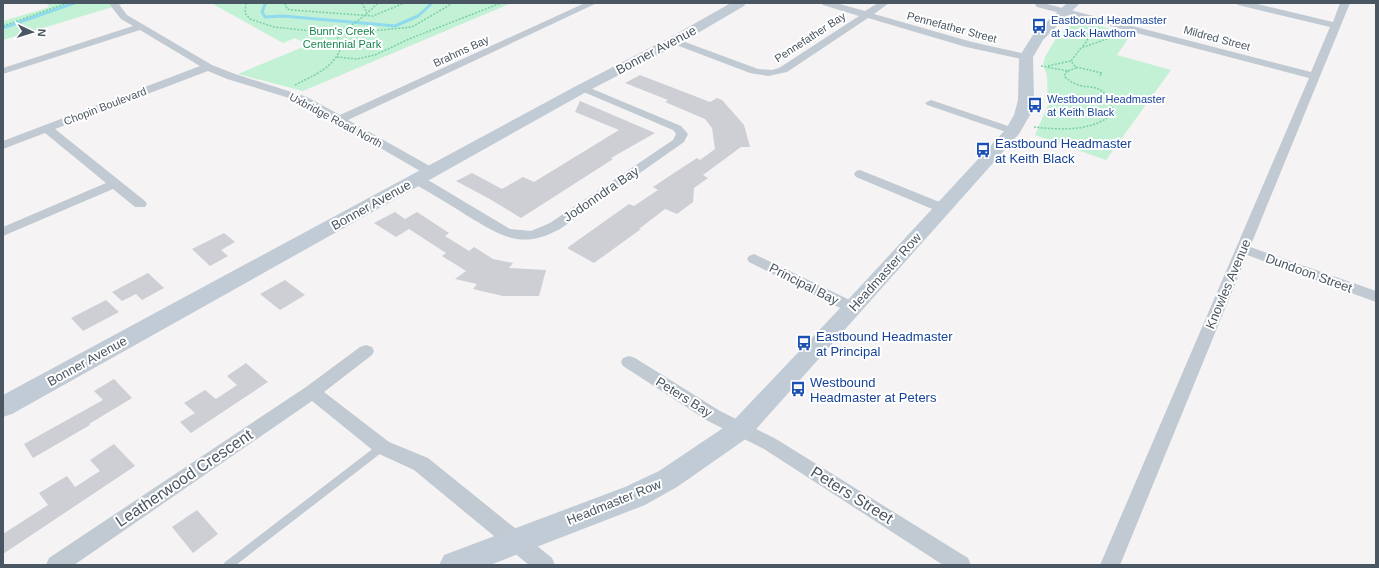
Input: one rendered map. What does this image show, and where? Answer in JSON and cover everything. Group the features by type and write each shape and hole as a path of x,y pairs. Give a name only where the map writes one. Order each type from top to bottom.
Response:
{"street":[{"name":"Brahms Bay","path":"339,120 592,3"},
{"name":"Bonner Avenue","path":"3,407 583,88 674,41 740,3"},
{"name":"Pennefather Street","path":"826,3 1033,62"},
{"name":"Pennefather Bay","path":"674,41 754,71 764,74 775,73 783,70 884,3"},
{"path":"1241,3 1336,25"},
{"name":"Knowles Avenue","path":"1110,565 1345,3"},
{"name":"Mildred Street","path":"1040,4 1070,7 1315,76"},
{"name":"Uxbridge Road North","path":"115,5 124,17 208,67 240,80 282,91 303,99 339,120 424,176"},
{"path":"1033,62 1038,38 1070,7"},
{"path":"3,72 140,26"},
{"name":"Headmaster Row","path":"454,565 635,496 668,479 741,429 853,308 1012,131 1022,115 1033,62"},
{"name":"Chopin Boulevard","path":"3,145 208,67"},
{"name":"Jodonndra Bay","path":"424,176 505,232 516,236 530,236 544,232 555,226 678,142 682,134 676,128 583,88"},
{"path":"931,103 1012,131"},
{"path":"46,128 140,204"},
{"path":"860,174 942,208"},
{"path":"3,232 114,184"},
{"name":"Dundoon Street","path":"1242,249 1376,297"},
{"name":"Principal Bay","path":"754,259 853,308"},
{"name":"Leatherwood Crescent","path":"56,565 312,392 366,351"},
{"name":"Peters Bay","path":"629,362 714,416 741,429"},
{"path":"312,392 382,447 421,464 545,565"},
{"name":"Peters Street","path":"741,429 770,444 961,565"}],"lane":[{"path":"228,565 382,447"}],"path":[{"path":"3,26 67,3"},
{"path":"246,3 245,13 250,19 260,23 274,27 339,34 412,27 452,3"},
{"path":"285,3 287,9 292,10 365,15 378,14 404,3"},
{"path":"362,3 365,15"},
{"path":"282,91 314,75 337,57 340,50 337,41 339,34 365,15 378,3"},
{"path":"337,57 357,59 375,55 409,39 501,3"},
{"path":"1046,66 1071,61 1087,41 1088,36 1081,26"},
{"path":"1083,47 1118,35"},
{"path":"1071,61 1076,67 1102,73 1099,77"},
{"path":"1033,62 1068,71 1074,70 1076,67"},
{"path":"1034,128 1051,130 1076,127 1102,122 1111,118 1114,112 1110,101 1103,92 1095,87 1077,86 1070,82 1065,77 1065,73 1068,71"}],"green space":[{"path":"45,3 126,3 3,40 3,21 50,7"},
{"name":"Bunn's Creek Centennial Park","path":"211,3 512,3 303,91 238,74 308,45 295,38 283,43"},
{"path":"1076,20 1131,34 1117,55 1171,70 1106,160 1035,135 1048,105 1047,76 1043,64 1045,57 1055,40"}],"building":[{"path":"640,75 710,102 717,98 722,100 744,125 750,147 741,147 703,175 708,178 694,188 693,202 677,214 665,209 639,229 641,229 594,263 567,248 629,204 634,206 658,190 653,187 697,158 700,160 715,149 712,128 705,119 665,102 668,100 625,83"},
{"path":"580,101 655,133 611,158 613,159 521,218 456,181 472,173 502,189 523,177 534,182 619,130 575,112"},
{"path":"395,212 405,219 417,212 449,233 445,236 469,251 474,247 493,259 513,263 509,268 546,270 539,296 503,296 473,289 477,284 455,279 466,271 442,256 446,253 409,229 396,237 374,223"},
{"path":"224,233 235,242 221,250 228,256 210,266 192,249"},
{"path":"148,273 164,288 142,300 136,294 122,301 112,292"},
{"path":"285,280 305,295 280,310 260,294"},
{"path":"106,300 119,312 83,331 71,318"},
{"path":"246,363 268,382 191,433 180,422 195,413 184,403 205,390 216,399 237,385 227,376"},
{"path":"114,379 132,398 89,424 90,425 33,458 24,444 103,400 94,391"},
{"path":"114,444 135,466 3,554 3,534 48,505 39,493 67,476 75,487 100,471 90,460"},
{"path":"197,510 218,534 193,553 172,527"}],"waterway":[{"path":"3,28 74,3"},
{"path":"267,3 265,4 262,12 265,17 283,16 395,26 418,16 432,3"}],"place":[{"name":"Eastbound Headmaster at Jack Hawthorn","path":"1039,26"},
{"name":"Westbound Headmaster at Keith Black","path":"1035,105"},
{"name":"Eastbound Headmaster at Keith Black","path":"983,150"},
{"name":"Eastbound Headmaster at Principal","path":"804,343"},
{"name":"Westbound Headmaster at Peters","path":"798,389"}]}
